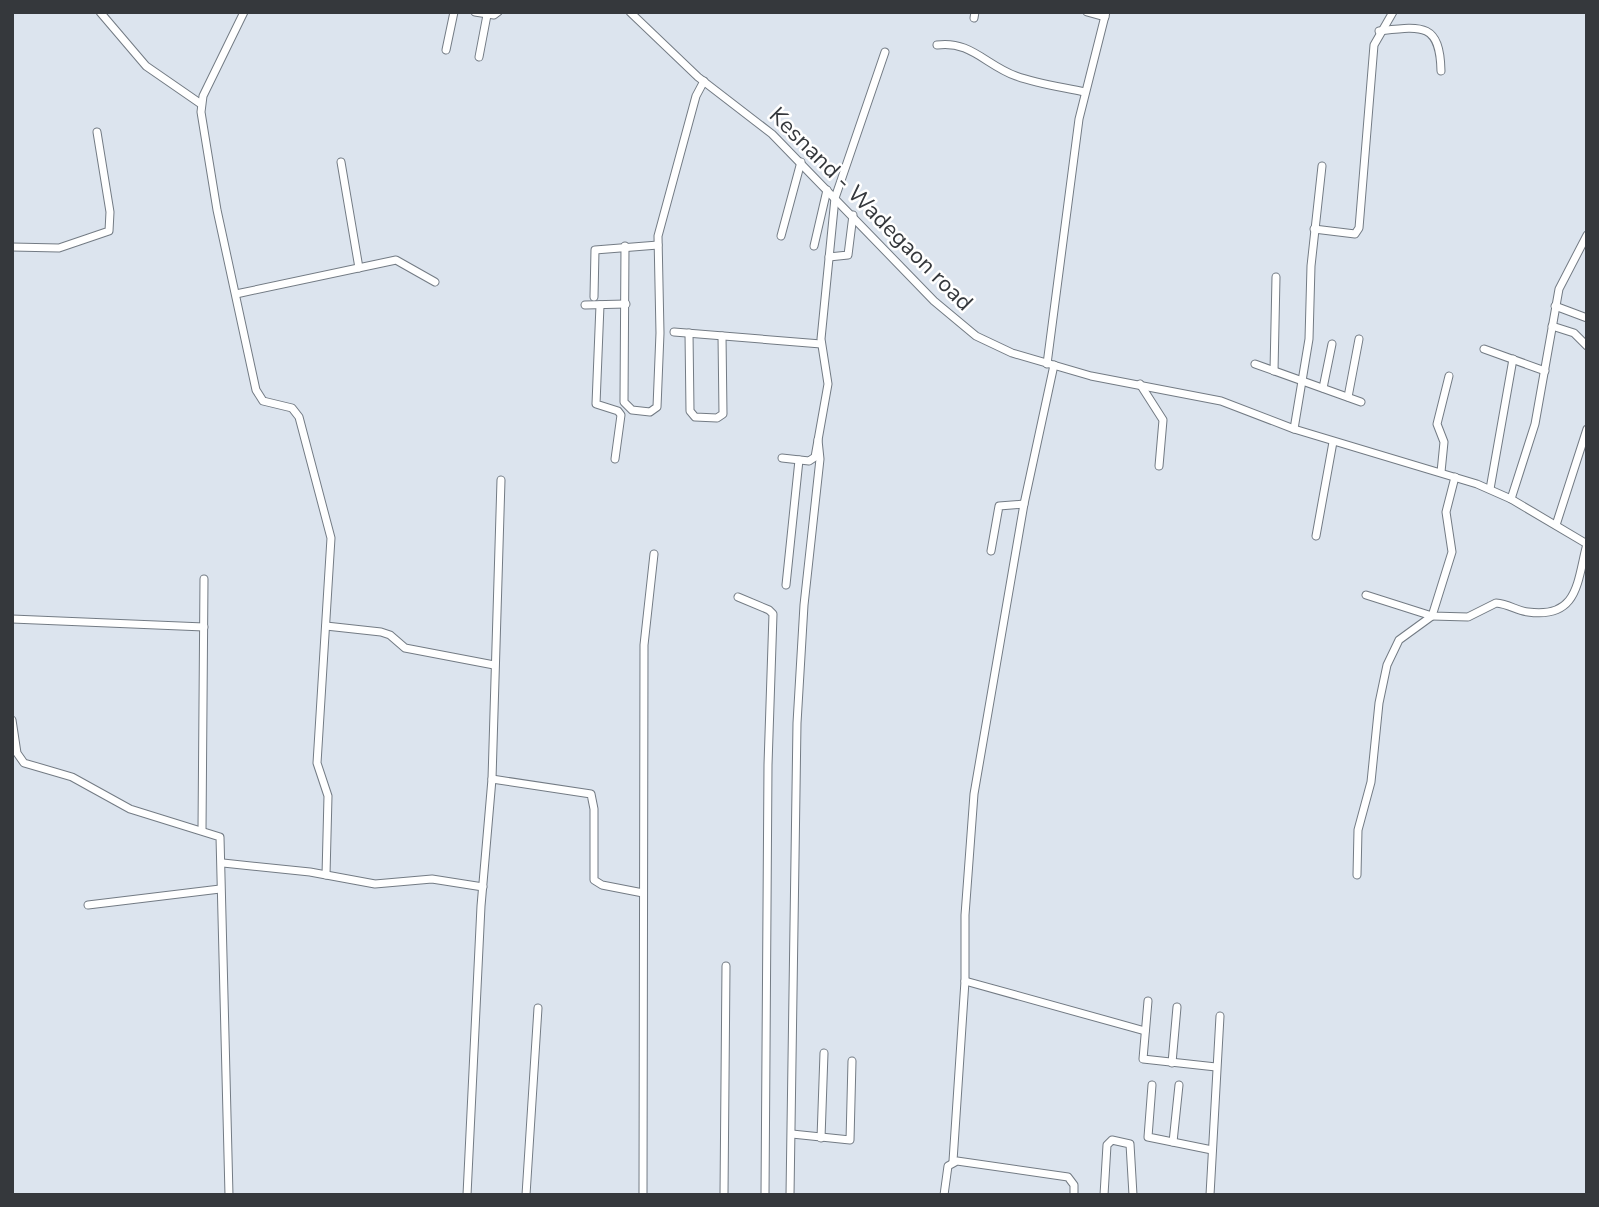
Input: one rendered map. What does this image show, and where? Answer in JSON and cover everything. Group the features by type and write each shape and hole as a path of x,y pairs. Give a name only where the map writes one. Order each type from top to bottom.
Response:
{"street":[{"path":"100,12 146,66 201,104"},
{"path":"244,12 201,104 217,209 256,390 263,401 292,408 299,417 331,530 317,763 328,796 326,875"},
{"path":"446,50 454,12"},
{"path":"475,12 487,15 498,12"},
{"name":"Kesnand - Wadegaon road","path":"630,12 704,81 772,134 954,320 992,345 1051,365 1221,401 1333,442 1441,472 1511,499 1587,544"},
{"path":"944,1195 948,1166 953,1161 974,794 1051,365 1068,192 1085,92 1105,15 1087,12"},
{"path":"1314,229 1348,235 1355,234 1359,228 1372,53 1380,31 1393,12"},
{"path":"479,57 487,15"},
{"path":"1380,31 1415,28 1431,35 1441,47 1441,71"},
{"path":"937,45 950,44 968,49 1014,76 1085,92"},
{"path":"782,458 814,459 828,384 821,344 835,198 885,52"},
{"path":"626,406 650,412 657,407 660,333 658,245 696,96 704,81"},
{"path":"12,247 59,248 108,230 110,212 97,132"},
{"path":"341,162 359,268"},
{"path":"781,236 801,162"},
{"path":"1294,429 1309,339 1314,229 1322,166"},
{"path":"814,246 827,190"},
{"path":"829,257 848,255 853,215"},
{"path":"1511,499 1533,434 1559,289 1587,235"},
{"path":"594,297 595,250 658,245"},
{"path":"615,458 620,413 626,406 625,246"},
{"path":"236,294 396,260 435,282"},
{"path":"1274,371 1276,277"},
{"path":"585,305 626,304"},
{"path":"600,305 596,404 620,413"},
{"path":"1555,306 1587,318"},
{"path":"1552,326 1569,329 1587,346"},
{"path":"674,332 821,344"},
{"path":"689,333 690,411 695,417 721,417 723,414 722,336"},
{"path":"1348,397 1359,338"},
{"path":"1323,388 1332,344"},
{"path":"1484,349 1545,371"},
{"path":"1490,489 1513,359"},
{"path":"1255,364 1361,402"},
{"path":"1441,472 1444,442 1437,424 1449,376"},
{"path":"1140,384 1163,420 1159,466"},
{"path":"1556,524 1581,456 1587,429"},
{"path":"790,1195 797,723 804,605 820,459 818,440"},
{"path":"1316,536 1333,442"},
{"path":"786,585 799,460"},
{"path":"1357,875 1357,838 1371,782 1380,696 1387,665 1399,640 1432,616 1452,552 1446,512 1455,477"},
{"path":"467,1195 483,887 492,779 501,480"},
{"path":"991,551 998,508 1024,504"},
{"path":"1366,595 1432,616 1468,617 1496,603 1534,613 1564,609 1572,600 1587,544"},
{"path":"643,1195 643,645 654,554"},
{"path":"202,830 204,579"},
{"path":"738,597 773,614 768,778 765,1195"},
{"path":"12,619 204,627"},
{"path":"326,626 381,632 390,635 405,648 494,664"},
{"path":"12,720 17,753 24,763 72,777 130,809 220,837 223,863 220,889 229,1195"},
{"path":"492,779 591,794 594,809 594,880 602,885 643,893"},
{"path":"223,863 326,875 375,884 432,879 483,887"},
{"path":"88,905 220,889"},
{"path":"724,1195 726,966"},
{"path":"965,981 1145,1031"},
{"path":"1148,1001 1143,1059 1216,1067"},
{"path":"1172,1063 1177,1007"},
{"path":"526,1195 538,1008"},
{"path":"1210,1195 1220,1016"},
{"path":"821,1138 824,1054"},
{"path":"792,1134 851,1139 852,1061"},
{"path":"1152,1085 1147,1135 1212,1150"},
{"path":"1172,1142 1179,1086"},
{"path":"1104,1195 1107,1145 1112,1140 1130,1144 1133,1195"},
{"path":"953,1161 1068,1177 1073,1181 1074,1195"}]}
